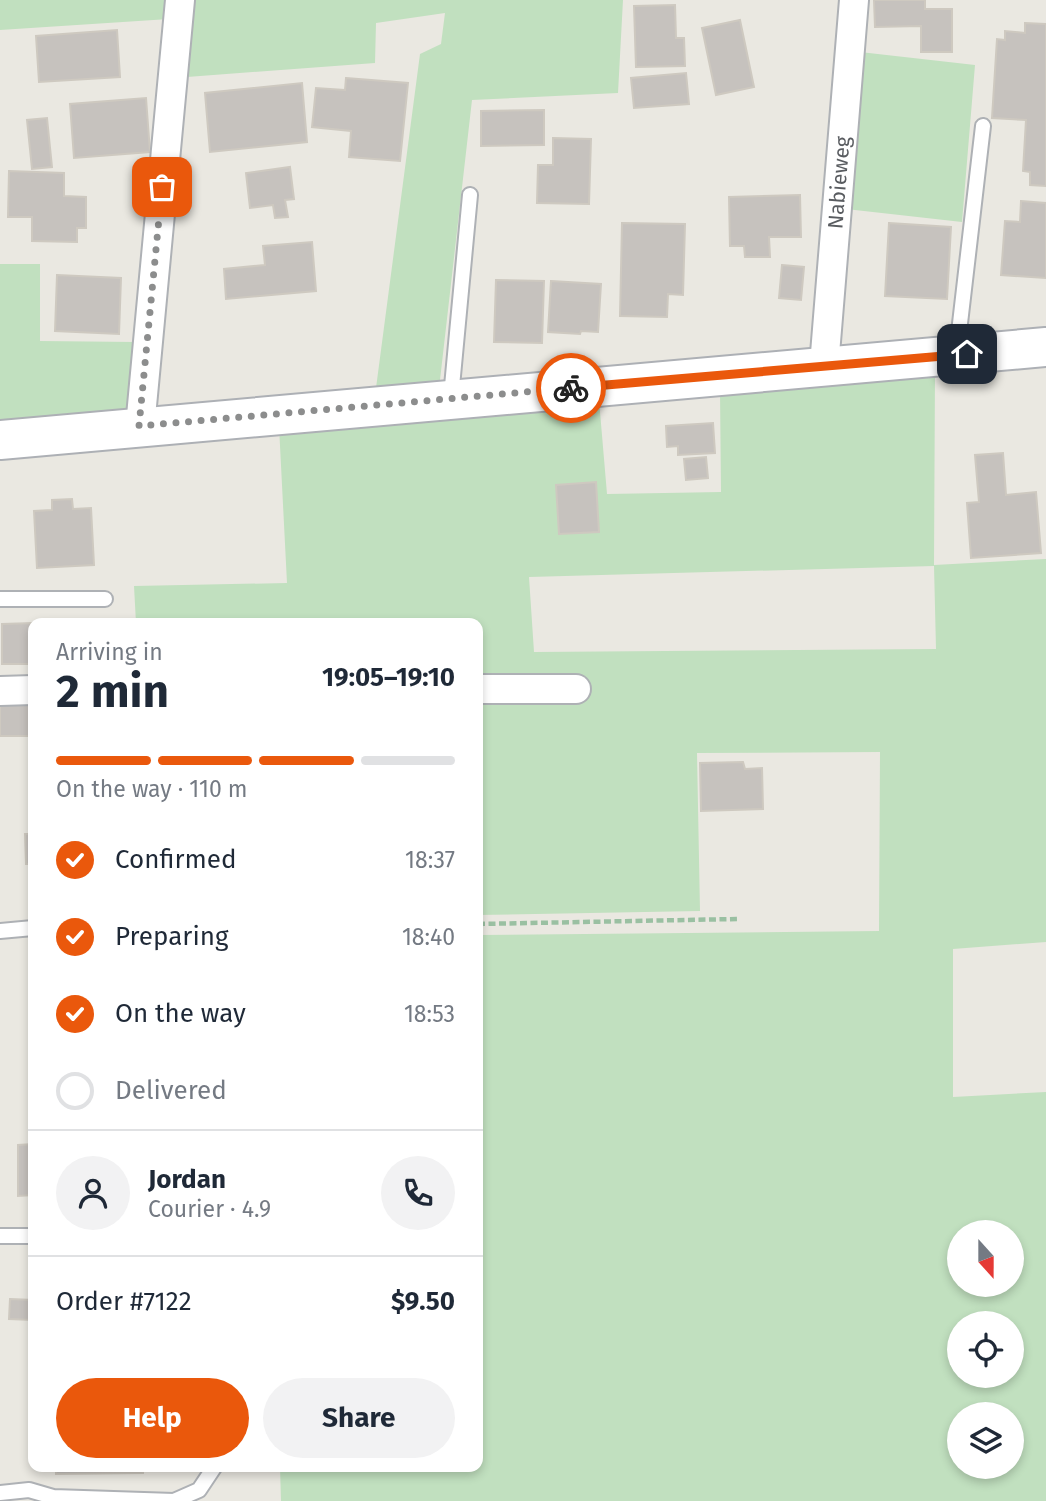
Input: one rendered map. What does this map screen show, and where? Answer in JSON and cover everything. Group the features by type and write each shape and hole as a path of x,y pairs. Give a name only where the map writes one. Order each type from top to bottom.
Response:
{"street":[{"path":"139,426 180,0"},
{"name":"Nabieweg","path":"824,366 854,0"},
{"path":"0,440 1046,347"},
{"path":"483,689 576,689"},
{"path":"0,691 28,690"}],"lane":[{"path":"967,354 959,332 983,126"},
{"path":"451,398 470,195"},
{"path":"0,599 105,599"},
{"path":"0,930 28,928"},
{"path":"0,1236 28,1236"},
{"path":"0,1493 29,1490 52,1497 174,1501 199,1490 211,1472"}],"path":[{"path":"483,924 737,919"}],"green space":[{"path":"0,0 171,0 169,19 0,30"},
{"path":"193,0 623,0 618,93 472,100 440,380 376,388 420,54 441,44 445,13 376,23 375,63 187,77"},
{"path":"860,52 975,65 962,222 846,209"},
{"path":"0,264 40,264 40,341 135,342 129,415 0,426"},
{"path":"935,372 934,565 1046,559 1046,942 953,949 953,1097 1046,1092 1046,1501 281,1501 280,1472 483,1472 483,935 879,931 880,752 697,753 700,911 483,915 483,618 136,618 134,586 287,583 279,426 599,400 607,494 721,492 720,391","holes":["934,566 936,649 534,652 529,577"]}],"building":[{"path":"874,0 925,0 925,9 952,9 952,52 921,52 921,26 875,27"},
{"path":"675,5 676,38 684,38 685,66 636,67 634,6"},
{"path":"740,20 754,87 716,95 702,28"},
{"path":"1025,23 1046,24 1046,186 1030,185 1030,172 1023,171 1026,120 992,118 997,39 1005,40 1005,31 1025,33"},
{"path":"117,30 120,77 39,82 36,36"},
{"path":"686,73 689,104 634,108 631,78"},
{"path":"346,78 408,83 400,161 349,157 351,131 312,127 316,88 345,90"},
{"path":"302,83 307,142 210,152 205,93"},
{"path":"146,98 150,152 74,158 70,104"},
{"path":"544,110 544,145 481,146 481,111"},
{"path":"47,118 52,167 32,169 27,120"},
{"path":"553,138 591,139 589,204 537,203 538,165 553,165"},
{"path":"290,167 294,199 285,200 288,217 275,218 273,205 250,208 246,173"},
{"path":"9,171 64,173 64,196 86,197 86,228 77,228 77,242 32,241 32,217 8,217"},
{"path":"800,195 801,237 769,237 770,257 745,257 744,246 730,246 729,197"},
{"path":"1021,201 1046,203 1046,278 1001,275 1005,221 1020,222"},
{"path":"622,223 685,224 683,295 668,294 667,317 620,316"},
{"path":"889,223 951,227 947,299 885,296"},
{"path":"312,242 316,291 226,299 224,269 265,265 263,246"},
{"path":"782,265 804,267 801,300 779,298"},
{"path":"57,275 121,278 119,334 55,331"},
{"path":"496,280 544,281 542,343 494,342"},
{"path":"551,281 601,284 598,332 548,332"},
{"path":"713,423 715,453 678,455 678,446 667,447 666,426"},
{"path":"1003,453 1006,495 1036,492 1041,553 971,558 967,503 979,502 975,455"},
{"path":"706,457 708,478 686,480 684,459"},
{"path":"596,482 599,532 559,534 556,485"},
{"path":"72,499 73,509 91,508 94,565 37,568 34,511 52,510 52,500"},
{"path":"28,623 28,664 2,664 2,624"},
{"path":"0,695 28,702 28,736 0,736"},
{"path":"743,762 745,769 762,768 763,809 701,811 700,763"},
{"path":"25,834 28,834 28,864"},
{"path":"28,1144 28,1195 18,1196 18,1145"},
{"path":"10,1299 28,1300 28,1320 9,1319"},
{"path":"56,1472 143,1472 143,1473"}],"way so far":[{"path":"162,187 139,426 571,388"}],"route":[{"path":"571,388 967,354"}]}
